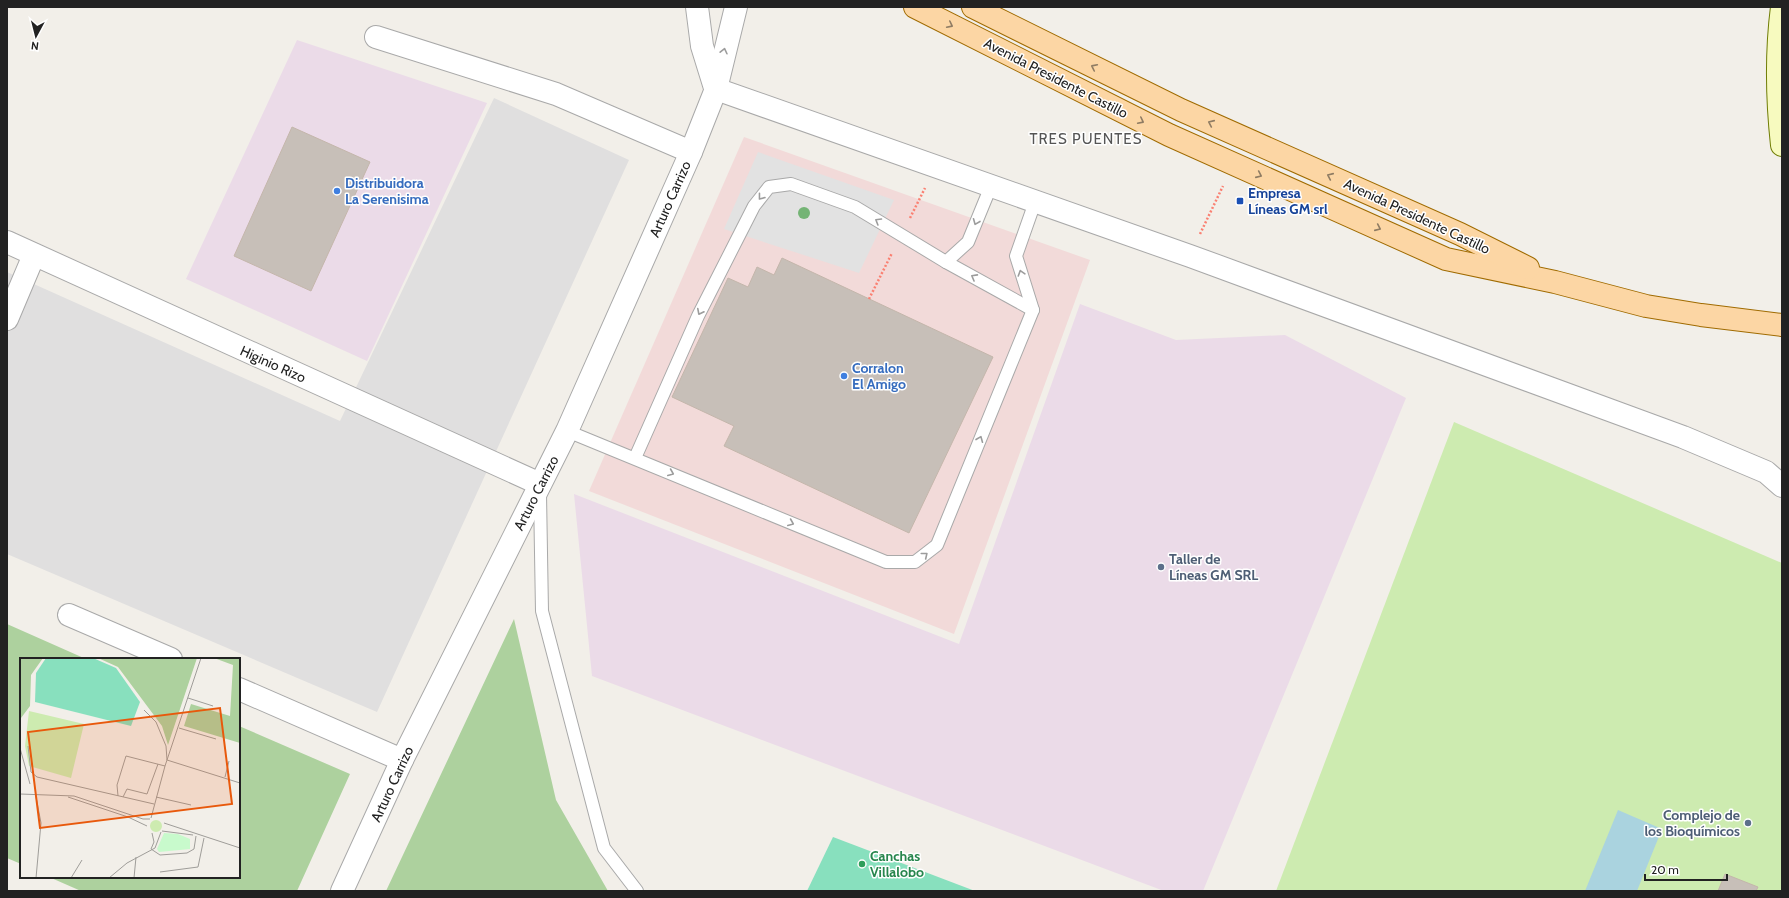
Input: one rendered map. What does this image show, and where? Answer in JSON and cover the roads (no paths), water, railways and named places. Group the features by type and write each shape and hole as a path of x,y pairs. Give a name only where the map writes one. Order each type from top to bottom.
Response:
{"main road":[{"name":"Avenida Presidente Castillo","path":"915,7 1169,135 1446,259 1555,282 1646,306 1700,315 1782,325"},
{"name":"Avenida Presidente Castillo","path":"973,7 1181,110 1460,234 1555,282"},
{"path":"1782,7 1777,40 1777,91 1782,145"}],"street":[{"path":"697,7 702,46 716,89 1190,256 1683,437 1766,472 1782,486"},
{"name":"Arturo Carrizo","path":"342,891 402,760 567,431 691,152 716,89 736,7"},
{"path":"376,37 556,94 691,152"},
{"name":"Higinio Rizo","path":"7,242 540,484"},
{"path":"7,319 34,255"},
{"path":"69,614 168,658"},
{"path":"240,689 402,760"}],"lane":[{"path":"635,458 698,316 754,206 769,187 791,184 855,207 946,262 1033,310"},
{"path":"946,262 968,242 991,186"},
{"path":"567,431 886,562 915,562 937,545 1033,310 1016,256 1036,202"},
{"path":"540,484 542,611 604,848 636,891"}],"water":[{"path":"1618,810 1662,829 1637,891 1585,891"}],"place":[{"name":"Distribuidora La Serenisima","path":"337,191"},
{"name":"Empresa Líneas GM srl","path":"1240,201"},
{"name":"Corralon El Amigo","path":"844,376"},
{"name":"Taller de Líneas GM SRL","path":"1161,567"},
{"name":"Complejo de los Bioquímicos","path":"1748,823"},
{"name":"Canchas Villalobo","path":"862,864"}],"district":[{"name":"TRES PUENTES","path":"1086,139"}]}
